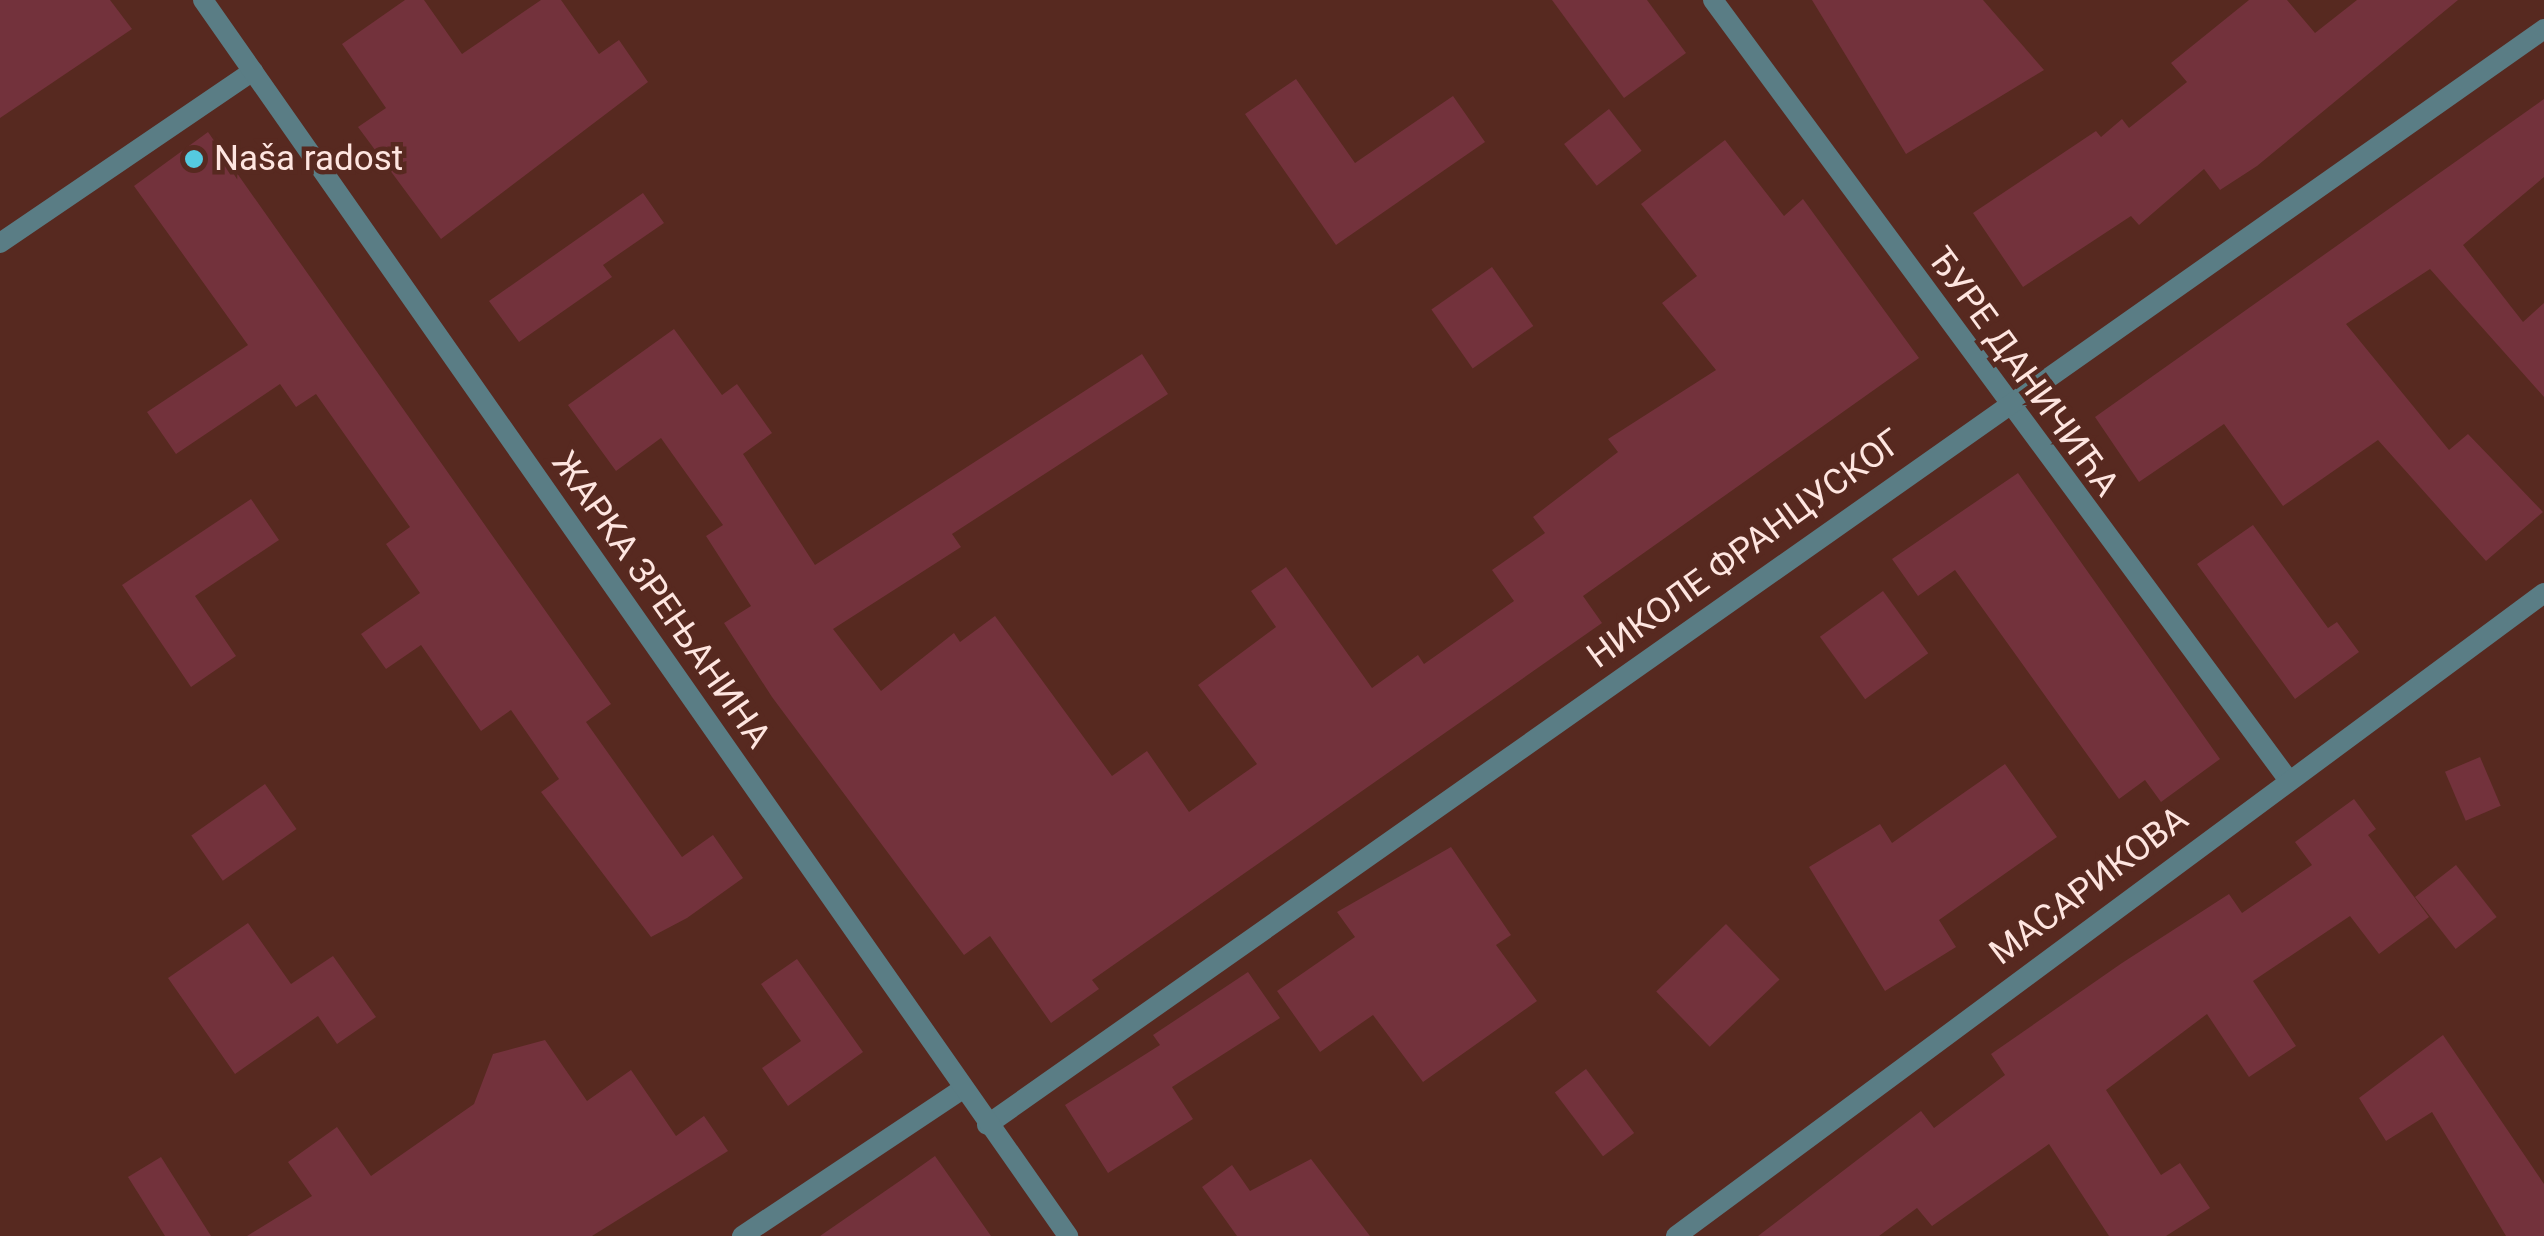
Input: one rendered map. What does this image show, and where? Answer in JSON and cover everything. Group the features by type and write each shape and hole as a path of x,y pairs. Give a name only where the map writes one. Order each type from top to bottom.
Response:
{"street":[{"name":"ЖАРКА ЗРЕЊАНИНА","path":"202,0 961,1090 1068,1236"},
{"name":"ЂУРЕ ДАНИЧИЋА","path":"1713,0 2004,404 2287,778"},
{"name":"НИКОЛЕ ФРАНЦУСКОГ","path":"987,1124 2004,404 2544,29"},
{"path":"0,243 253,71"},
{"name":"МАСАРИКОВА","path":"1676,1236 2287,778 2544,593"},
{"path":"742,1236 961,1090"}],"building":[{"path":"0,0 110,0 132,29 0,118"},
{"path":"405,0 424,0 462,54 541,0 561,0 599,54 619,40 648,82 441,239 358,127 386,108 342,44"},
{"path":"1552,0 1647,0 1686,53 1624,98"},
{"path":"1812,0 1983,0 2044,70 1906,154"},
{"path":"2249,0 2287,0 2315,33 2357,0 2458,0 2257,166 2220,190 2204,169 2139,225 2131,216 2023,287 1973,213 2096,131 2101,137 2122,119 2129,128 2187,82 2171,63"},
{"path":"1296,79 1355,163 1453,96 1485,142 1336,245 1245,114"},
{"path":"2544,99 2544,177 2463,245 2523,322 2544,303 2544,397 2430,269 2346,324 2449,450 2468,434 2543,512 2486,561 2378,440 2283,506 2224,424 2139,482 2095,417"},
{"path":"1609,109 1642,151 1597,186 1564,144"},
{"path":"208,132 611,704 586,722 682,857 713,835 743,878 687,918 651,937 541,792 559,779 511,710 481,731 421,645 386,669 361,634 420,593 386,544 410,527 316,394 296,407 280,384 176,454 147,412 248,345 134,186"},
{"path":"1725,140 1784,216 1803,199 1919,358 1583,596 1602,623 1092,980 1099,989 1051,1023 990,936 964,955 772,697 724,623 751,606 706,536 723,525 661,438 616,471 568,405 674,329 722,395 737,384 772,433 743,454 815,565 1142,354 1168,394 952,534 961,547 833,629 881,691 954,633 960,642 995,616 1112,776 1147,751 1189,812 1257,764 1198,685 1276,627 1251,591 1286,567 1372,688 1418,655 1424,664 1514,601 1492,570 1545,533 1533,517 1618,452 1608,439 1716,370 1662,303 1697,276 1641,204"},
{"path":"643,193 664,223 603,265 612,277 519,342 489,301"},
{"path":"1492,267 1533,326 1473,368 1431,309"},
{"path":"2018,473 2220,759 2161,802 2145,780 2119,799 1955,570 1918,596 1892,559"},
{"path":"251,499 279,540 195,596 236,656 191,687 122,585"},
{"path":"2253,525 2328,628 2337,622 2359,652 2295,699 2197,564"},
{"path":"1883,591 1928,653 1865,699 1820,637"},
{"path":"2480,757 2501,806 2466,821 2445,772"},
{"path":"2005,764 2057,837 1939,920 1956,947 1885,991 1809,867 1880,824 1892,843"},
{"path":"265,784 297,829 223,881 191,836"},
{"path":"2354,799 2376,829 2368,835 2429,917 2379,954 2350,916 2253,981 2296,1046 2249,1077 2207,1014 2106,1090 2161,1175 2180,1163 2210,1208 2166,1236 2109,1236 2049,1144 1932,1226 1917,1208 1879,1236 1758,1236 1921,1111 1934,1128 2005,1075 1991,1054 2122,963 2229,894 2242,913 2312,865 2295,842"},
{"path":"1451,847 1511,935 1496,945 1537,1001 1423,1082 1373,1015 1320,1052 1277,991 1355,937 1337,912"},
{"path":"2456,865 2497,917 2456,949 2415,897"},
{"path":"248,923 291,984 333,956 376,1017 337,1044 318,1016 235,1074 168,978"},
{"path":"1726,924 1779,979 1710,1047 1656,991"},
{"path":"797,959 863,1052 788,1106 762,1068 801,1041 761,984"},
{"path":"1248,972 1280,1018 1172,1087 1193,1119 1108,1173 1065,1105 1160,1045 1153,1035"},
{"path":"2443,1035 2544,1184 2544,1236 2506,1236 2432,1112 2386,1141 2359,1098"},
{"path":"545,1040 587,1101 631,1070 676,1136 704,1116 728,1151 592,1236 247,1236 312,1196 288,1162 337,1127 371,1176 474,1104 493,1054"},
{"path":"1586,1069 1634,1133 1603,1156 1555,1092"},
{"path":"935,1156 991,1236 820,1236 907,1176"},
{"path":"161,1157 211,1236 165,1236 128,1177"},
{"path":"1311,1159 1370,1236 1237,1236 1202,1187 1232,1165 1250,1191"}],"place":[{"name":"Naša radost","path":"194,159"}]}
